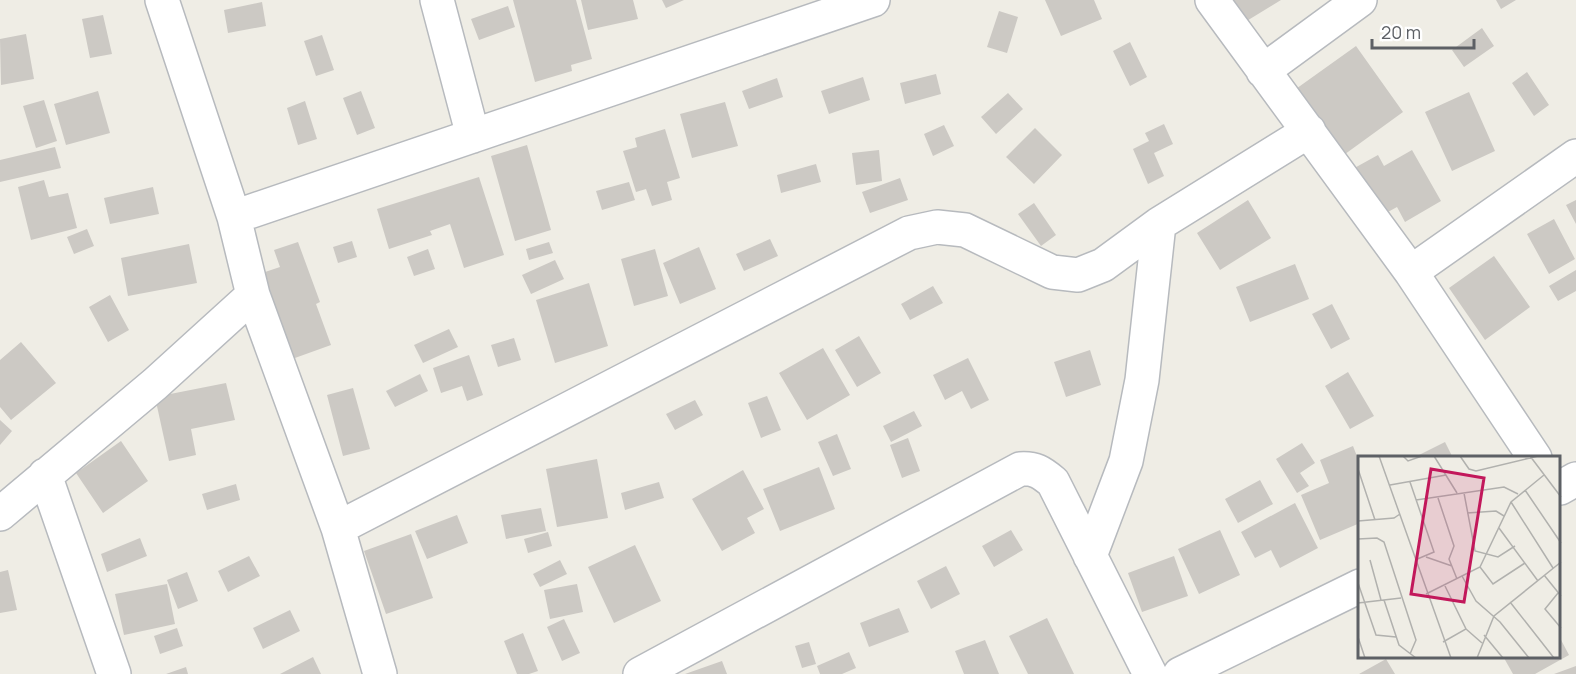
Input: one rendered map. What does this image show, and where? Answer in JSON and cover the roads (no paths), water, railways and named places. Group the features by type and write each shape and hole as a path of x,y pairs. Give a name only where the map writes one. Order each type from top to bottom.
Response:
{"street":[{"path":"162,0 234,217 253,295 338,528 380,674"},
{"path":"437,0 473,136"},
{"path":"234,217 873,0"},
{"path":"1212,0 1412,272 1534,456"},
{"path":"1263,71 1360,0"},
{"path":"338,528 909,233 937,227 965,230 1052,272 1078,275 1103,265 1159,224 1309,131"},
{"path":"1412,272 1576,156"},
{"path":"1090,556 1126,461 1143,380 1159,224"},
{"path":"0,514 155,384 253,295"},
{"path":"640,674 1020,469 1031,468 1041,471 1053,482 1150,674"},
{"path":"45,475 114,674"},
{"path":"1561,487 1576,479"},
{"path":"1180,674 1358,587"}]}
